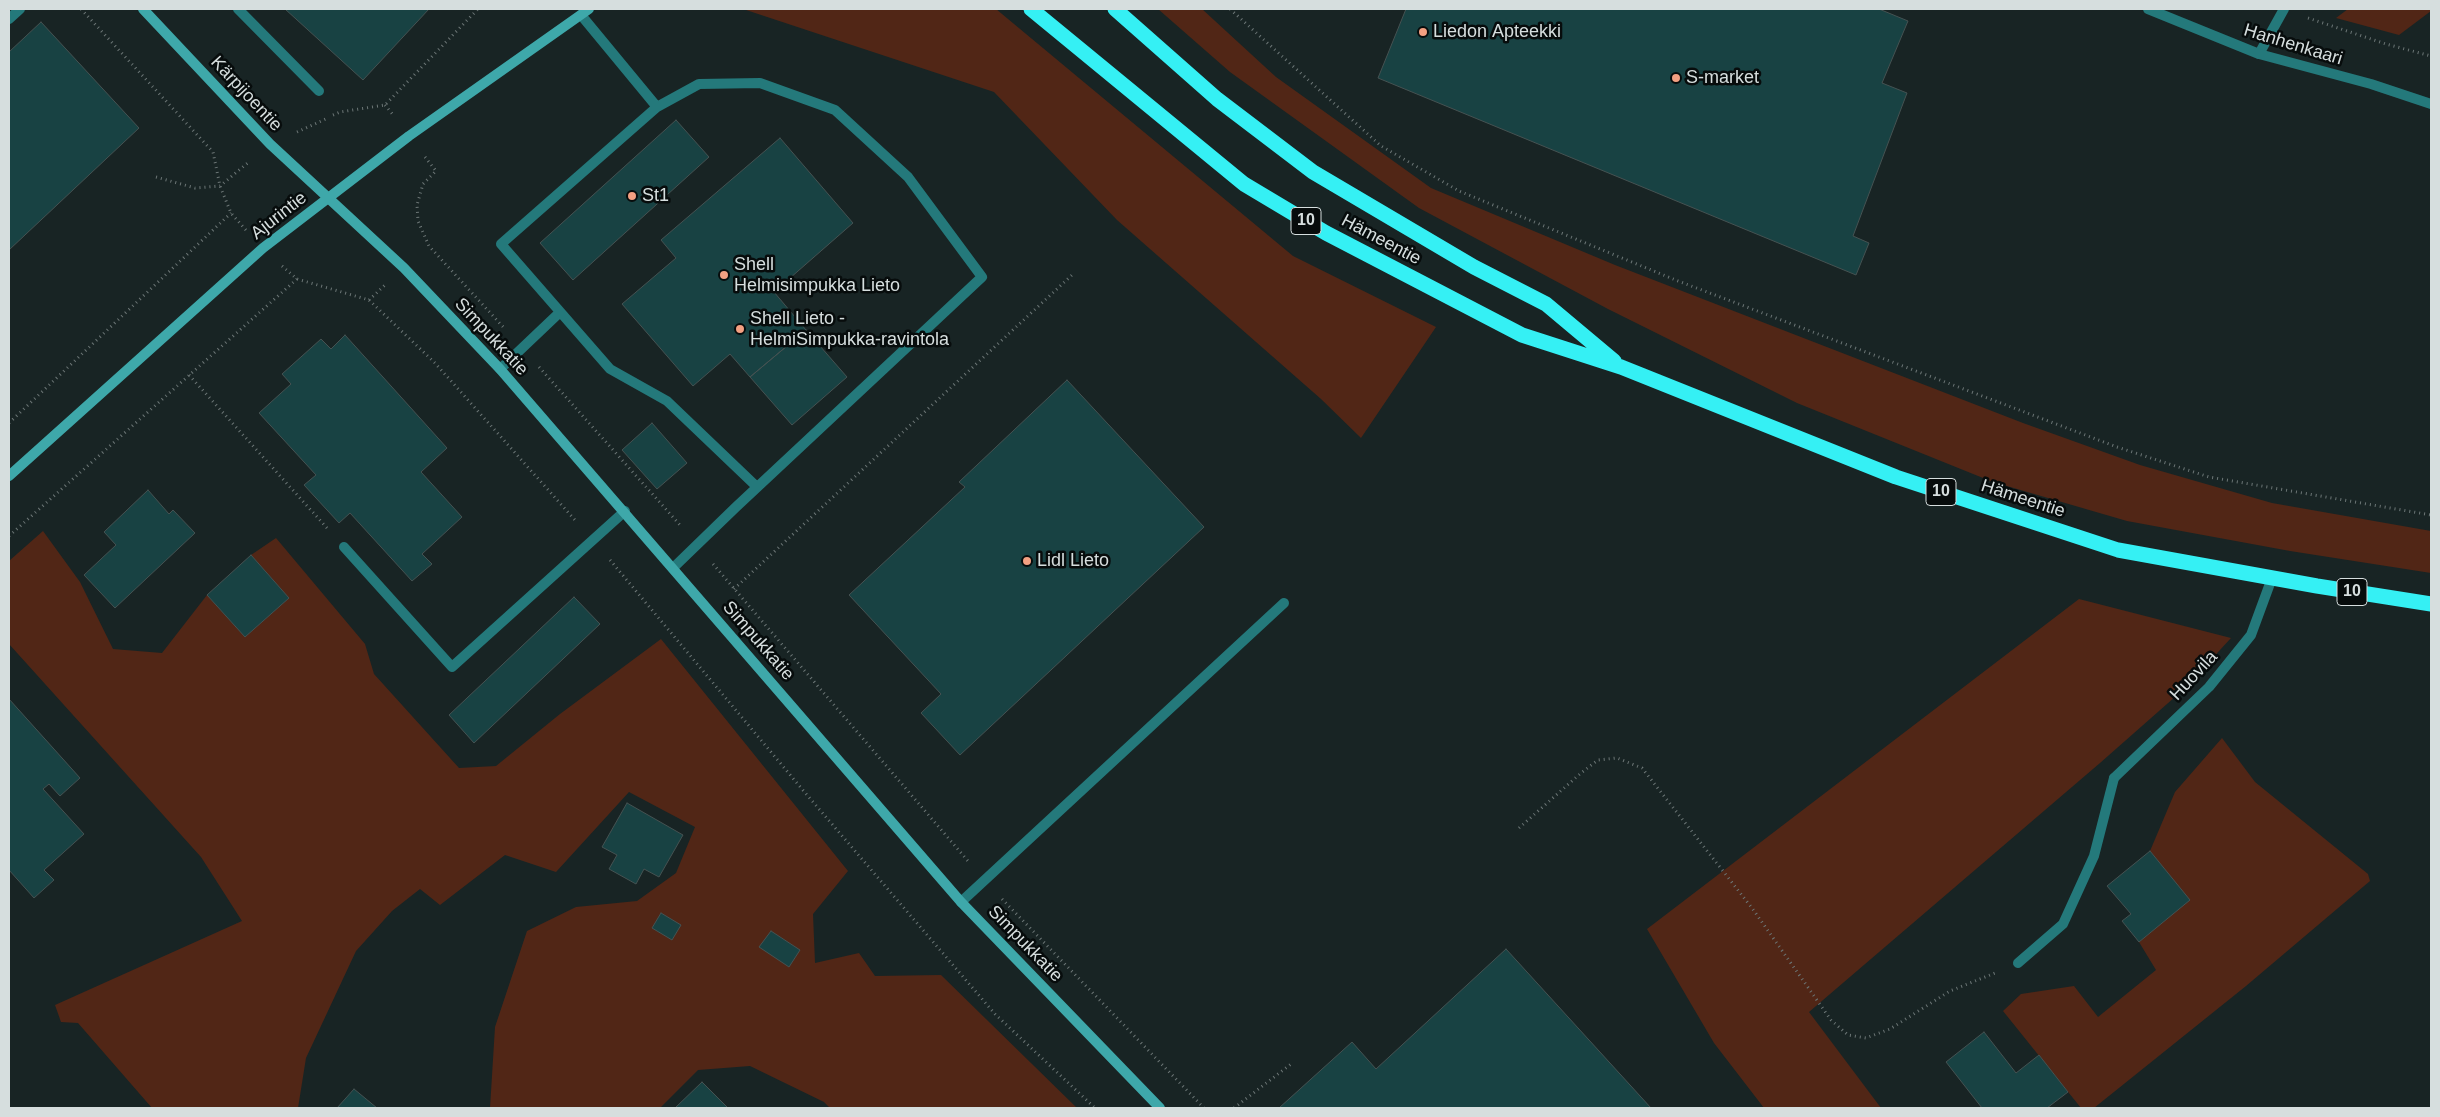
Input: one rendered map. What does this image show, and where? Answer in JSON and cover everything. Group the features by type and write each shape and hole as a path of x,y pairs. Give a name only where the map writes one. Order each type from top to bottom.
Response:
{"highway":[{"name":"Hämeentie","path":"1031,9 1244,184 1326,233 1522,335 1621,367 1896,477 2118,550 2431,604"},
{"name":"Hämeentie","path":"1115,9 1217,99 1313,172 1474,267 1546,304 1621,367"}],"street":[{"path":"9,19 20,9"},
{"name":"Kärpijoentie","path":"143,9 270,144 329,198"},
{"path":"238,9 319,91"},
{"name":"Hanhenkaari","path":"2148,9 2258,54 2371,84 2431,104"},
{"path":"2258,54 2284,9"},
{"path":"585,12 657,106"},
{"name":"Ajurintie","path":"9,476 262,248 409,136 585,12"},
{"path":"673,568 982,277 908,177 835,110 760,83 699,84 657,106 501,244 610,369 667,401 758,487"},
{"name":"Simpukkatie","path":"329,198 404,268 500,369 961,902 1160,1108"},
{"path":"500,369 560,312"},
{"path":"344,547 452,667 625,512"},
{"name":"Huovila","path":"2018,963 2063,924 2094,856 2114,778 2209,687 2251,635 2272,578"},
{"path":"961,902 1284,603"}],"path":[{"path":"81,9 213,152 220,186 231,213 262,248"},
{"path":"156,177 195,188 220,186 270,144 340,112 385,105 478,9"},
{"path":"1230,9 1380,146 1459,191 1678,281 2117,446 2209,478 2431,515"},
{"path":"2284,9 2386,44 2431,56"},
{"path":"436,171 423,184 417,205 418,221 429,246 696,545 984,880 1204,1108"},
{"path":"9,423 231,213"},
{"path":"734,589 1072,274"},
{"path":"9,536 297,279 369,300 435,363 593,540 813,802 995,1014 1095,1108"},
{"path":"189,374 344,547"},
{"path":"1519,828 1598,760 1617,758 1642,768 1752,908 1831,1020 1848,1035 1866,1038 1890,1029 1950,991 2018,963"},
{"path":"1234,1108 1291,1064"}],"shaded area":[{"path":"743,9 996,9 1293,256 1436,327 1361,438 1321,399 1117,220 994,92"},
{"path":"1158,9 1202,9 1276,77 1431,188 1615,265 2023,423 2140,465 2272,503 2431,531 2431,573 2290,551 2127,521 1993,482 1797,403 1608,309 1419,208 1230,72"},
{"path":"2348,9 2431,9 2431,11 2399,35 2336,18"},
{"path":"43,531 80,582 113,649 162,653 207,595 245,637 289,598 251,555 276,538 365,644 374,674 459,768 496,766 560,714 661,639 848,871 813,914 815,963 859,953 875,976 941,975 1077,1108 830,1108 824,1102 750,1066 698,1070 660,1108 490,1108 495,1027 527,931 576,907 637,901 676,873 695,827 629,792 556,872 505,855 440,905 420,889 392,911 356,951 306,1058 298,1108 152,1108 78,1023 61,1022 55,1005 242,921 201,857 9,644 9,561"},
{"path":"2079,599 2231,638 2184,689 1809,1012 1881,1108 1764,1108 1714,1043 1647,929"},
{"path":"2222,738 2255,782 2368,874 2370,881 2246,986 2094,1108 2081,1108 2003,1011 2021,994 2074,986 2098,1017 2156,970 2139,942 2189,900 2150,851 2175,792"}],"building":[{"path":"285,9 429,9 363,80"},
{"path":"1406,9 1879,9 1908,21 1882,83 1907,93 1853,236 1869,243 1856,275 1378,78"},
{"path":"41,22 139,128 9,250 9,52"},
{"path":"676,120 709,157 573,280 540,243"},
{"name":"Shell Helmisimpukka Lieto","path":"780,138 853,223 774,292 806,330 750,377 730,354 693,386 622,304 676,258 661,240"},
{"path":"806,330 847,377 792,425 750,377"},
{"path":"345,335 447,448 421,472 462,517 422,554 432,564 412,581 350,513 339,523 304,485 316,475 259,413 291,384 282,374 321,339 331,349"},
{"name":"Lidl Lieto","path":"1067,380 1204,527 960,755 921,713 941,694 849,595 965,487 959,482"},
{"path":"652,423 687,463 657,489 622,450"},
{"path":"148,490 169,514 173,510 195,533 115,608 84,575 116,545 104,532"},
{"path":"251,555 289,598 245,637 207,595"},
{"path":"574,597 600,624 474,743 449,715"},
{"path":"9,699 80,778 60,796 49,784 43,789 84,834 44,870 54,880 34,898 9,870"},
{"path":"627,803 683,835 659,877 644,869 636,884 609,869 617,855 602,847"},
{"path":"2150,851 2190,900 2139,942 2122,921 2131,914 2107,886"},
{"path":"661,913 681,925 672,940 652,928"},
{"path":"771,931 800,950 789,967 759,947"},
{"path":"1506,949 1651,1108 1279,1108 1352,1042 1376,1069"},
{"path":"1984,1032 2016,1073 2039,1055 2068,1092 2047,1108 1982,1108 1946,1062"},
{"path":"702,1082 728,1108 675,1108"},
{"path":"354,1089 377,1108 337,1108"}],"place":[{"name":"Liedon Apteekki","path":"1423,32"},
{"name":"S-market","path":"1676,78"},
{"name":"St1","path":"632,196"},
{"name":"Shell Helmisimpukka Lieto","path":"724,275"},
{"name":"Shell Lieto - HelmiSimpukka-ravintola","path":"740,329"},
{"name":"Lidl Lieto","path":"1027,561"}]}
